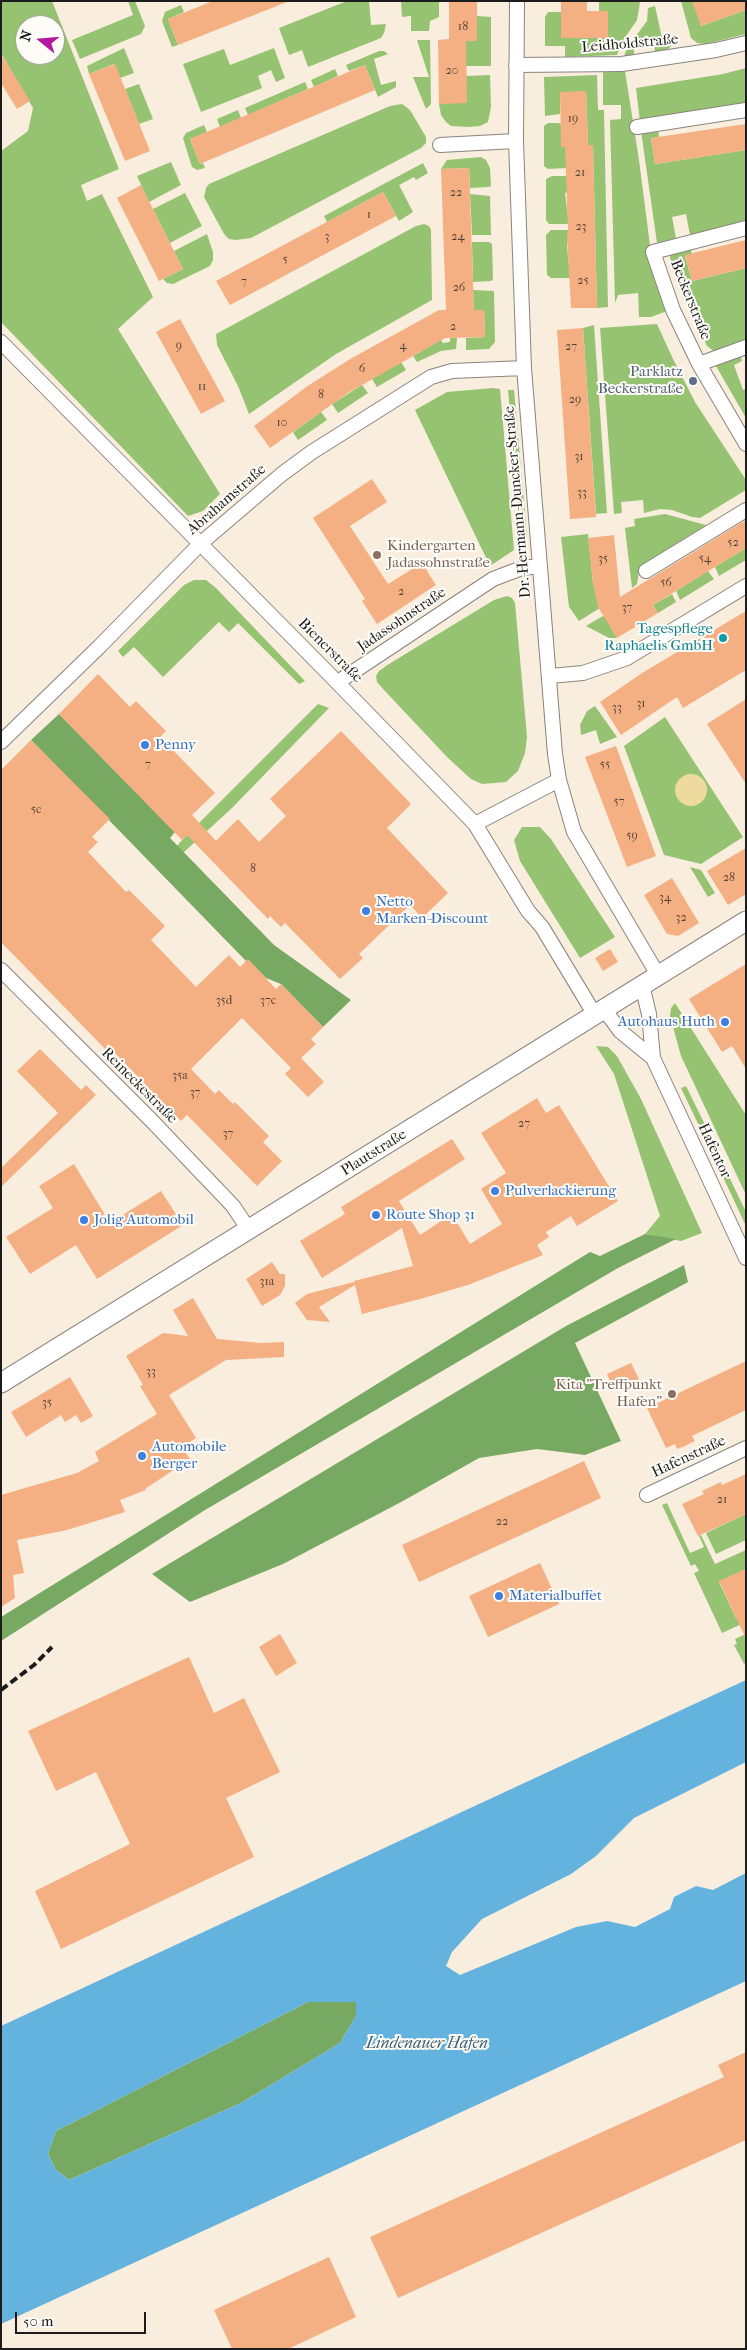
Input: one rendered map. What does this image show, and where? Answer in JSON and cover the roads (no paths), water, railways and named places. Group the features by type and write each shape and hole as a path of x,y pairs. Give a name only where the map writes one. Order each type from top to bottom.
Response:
{"main road":[{"name":"Plautstraße","path":"1,1383 746,921"}],"street":[{"name":"Dr.-Hermann-Duncker-Straße","path":"517,1 516,141 524,368 555,754 559,780 574,832 658,975"},
{"name":"Leidholdstraße","path":"516,65 622,64 700,53 746,43"},
{"path":"637,127 746,110"},
{"path":"440,145 516,141"},
{"name":"Beckerstraße","path":"746,228 653,252 673,310 699,364 746,444"},
{"name":"Bienerstraße","path":"1,342 338,682 474,824 528,911 542,926 600,1012"},
{"name":"Beckerstraße","path":"699,364 746,347"},
{"name":"Abrahamstraße","path":"1,742 100,646 200,544 282,474 312,452 431,377 452,371 524,368"},
{"path":"646,571 746,510"},
{"name":"Jadassohnstraße","path":"338,682 493,579 522,568 540,566"},
{"path":"550,676 583,673 628,658 746,586"},
{"path":"474,824 559,780"},
{"name":"Reineckestraße","path":"1,970 233,1206 249,1230"},
{"name":"Hafentor","path":"642,986 649,1014 653,1058 746,1258"},
{"name":"Hafentor","path":"600,1012 653,1058"},
{"name":"Hafenstraße","path":"646,1495 746,1448"}],"water":[{"name":"Lindenauer Hafen","path":"746,1680 746,1762 634,1818 596,1856 571,1874 482,1919 452,1952 446,1966 460,1975 576,1927 607,1921 635,1927 670,1909 674,1897 696,1886 713,1890 746,1873 746,1981 1,2324 1,2026","holes":["308,2002 356,2002 356,2016 340,2043 241,2103 69,2180 56,2170 48,2154 56,2131"]}],"railway":[{"path":"1,1690 34,1665 52,1647"}],"place":[{"name":"Parklatz Beckerstraße","path":"693,381"},
{"name":"Kindergarten Jadassohnstraße","path":"377,555"},
{"name":"Tagespflege Raphaelis GmbH","path":"723,638"},
{"name":"Penny","path":"145,745"},
{"name":"Netto Marken-Discount","path":"366,911"},
{"name":"Autohaus Huth","path":"725,1022"},
{"name":"Pulverlackierung","path":"495,1191"},
{"name":"Route Shop 31","path":"376,1215"},
{"name":"Jolig Automobil","path":"84,1220"},
{"name":"Kita \"Treffpunkt Hafen\"","path":"672,1394"},
{"name":"Automobile Berger","path":"142,1456"},
{"name":"Materialbuffet","path":"499,1596"}]}
